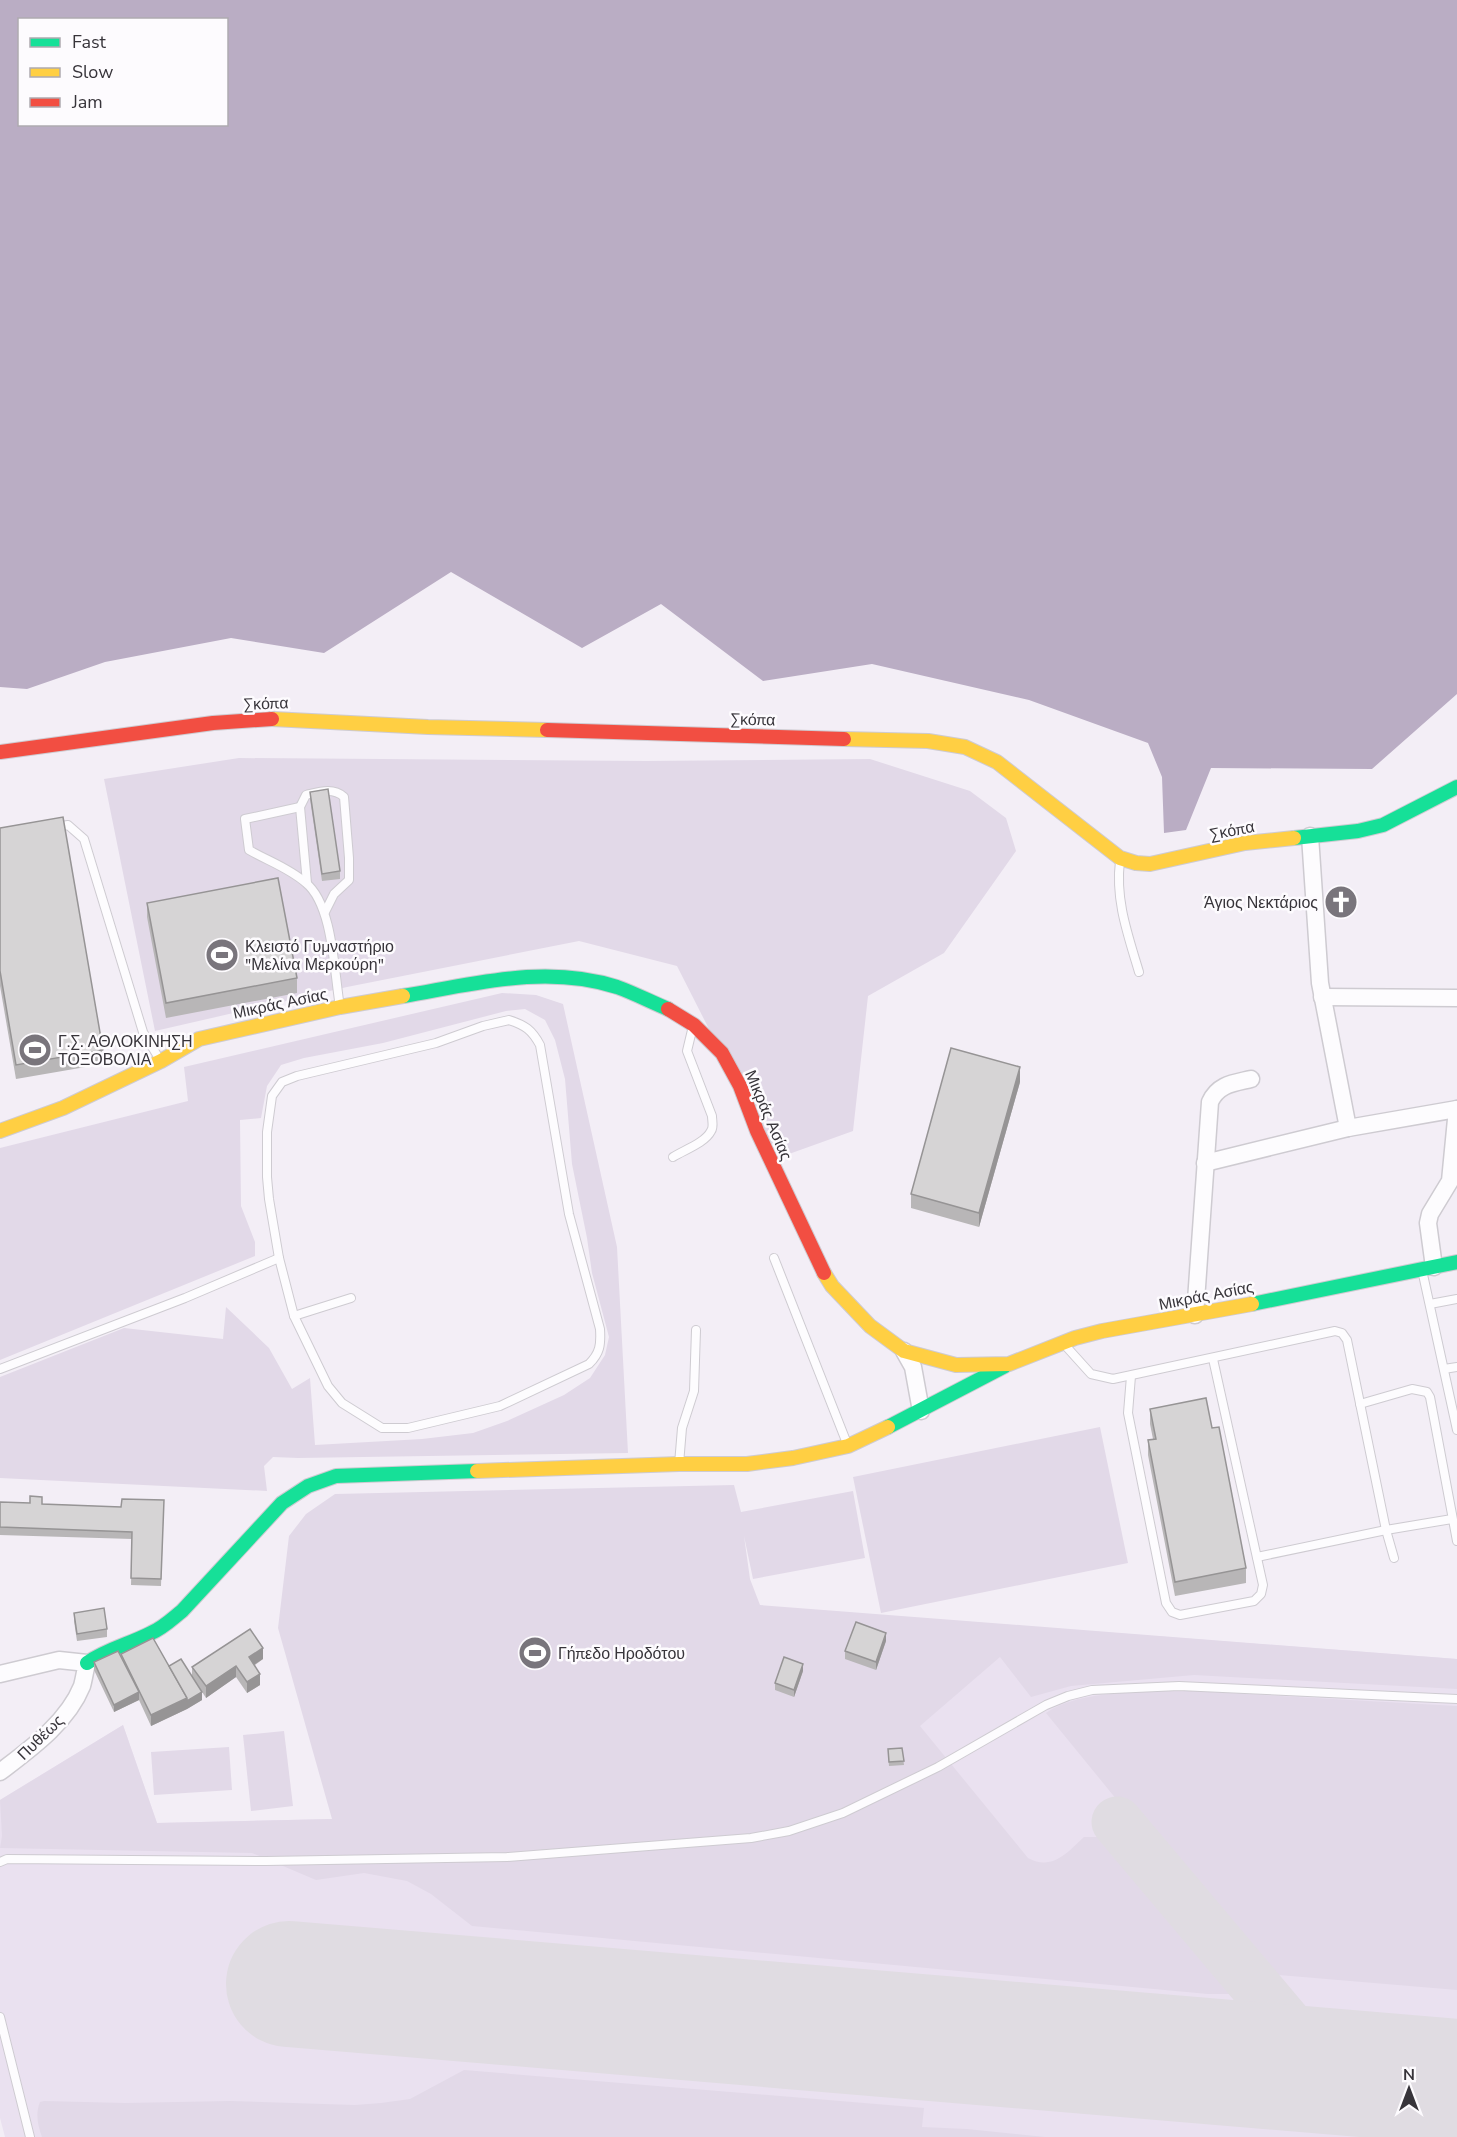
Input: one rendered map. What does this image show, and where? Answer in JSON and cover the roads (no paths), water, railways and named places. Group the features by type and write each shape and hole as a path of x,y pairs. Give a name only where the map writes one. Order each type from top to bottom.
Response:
{"street":[{"name":"Σκόπα","path":"0,752 213,723 279,718 428,727 928,741 965,747 983,754 997,762 1120,858 1150,864 1245,843 1358,831 1383,825 1457,788"},
{"path":"1310,836 1322,997 1348,1128"},
{"name":"Μικράς Ασίας","path":"0,1131 63,1108 161,1061 199,1039 340,1007 513,977 548,976 579,979 617,987 668,1009 694,1025 722,1053 733,1071 757,1131 812,1252 832,1286 870,1326 904,1351 956,1365 1009,1364 1062,1343 1102,1331 1196,1315 1457,1262"},
{"path":"1322,997 1457,998"},
{"path":"1196,1315 1210,1102 1214,1094 1223,1086 1251,1079"},
{"path":"1205,1163 1348,1128 1457,1109 1450,1181 1430,1214 1428,1223 1428,1268"},
{"path":"904,1351 913,1367 921,1411"},
{"path":"0,1674 59,1660 87,1663 97,1655 150,1634 182,1611 282,1503 297,1490 315,1482 336,1476 679,1464 747,1464 827,1452 848,1446 921,1411 1009,1364"},
{"name":"Πυθέως","path":"0,1772 47,1734 65,1713 82,1686 87,1663"}],"lane":[{"path":"307,883 300,807 306,795 324,791 338,792 344,797 349,880 334,894 326,912"},
{"path":"300,807 245,819 249,850 282,866 307,883 326,912 340,1007"},
{"path":"48,828 68,825 84,839 143,1032 161,1061"},
{"path":"1120,858 1119,895 1138,972"},
{"path":"509,1020 524,1024 534,1033 540,1045 569,1214 600,1329 601,1346 597,1356 589,1364 500,1406 408,1428 382,1428 342,1403 328,1386 294,1316 279,1257 268,1188 267,1131 272,1095 282,1082 297,1076 436,1043 483,1026 509,1020"},
{"path":"673,1157 703,1140 712,1131 713,1125 712,1116 687,1051 694,1025"},
{"path":"0,1369 185,1298 279,1257"},
{"path":"774,1258 848,1446"},
{"path":"1428,1268 1430,1304 1457,1430"},
{"path":"294,1316 351,1298"},
{"path":"1430,1304 1457,1299"},
{"path":"679,1464 682,1428 694,1391 696,1330"},
{"path":"1062,1343 1091,1374 1113,1379 1335,1331 1342,1333 1347,1340 1386,1530 1394,1558"},
{"path":"1131,1376 1128,1413 1166,1603 1172,1612 1180,1615 1254,1601 1261,1594 1263,1585 1213,1359"},
{"path":"1444,1369 1457,1367"},
{"path":"1360,1404 1412,1389 1426,1392 1430,1397 1457,1541"},
{"path":"1257,1557 1386,1530 1452,1519"},
{"path":"0,1862 7,1860 266,1861 507,1857 751,1838 789,1831 843,1813 938,1767 1046,1705 1092,1690 1179,1686 1457,1699"},
{"path":"0,2017 30,2137"}],"place":[{"name":"Άγιος Νεκτάριος","path":"1341,902"},
{"name":"Κλειστό Γυμναστήριο \"Μελίνα Μερκούρη\"","path":"222,955"},
{"name":"Γ.Σ. ΑΘΛΟΚΙΝΗΣΗ ΤΟΞΟΒΟΛΙΑ","path":"35,1050"},
{"name":"Γήπεδο Ηροδότου","path":"535,1653"}]}
